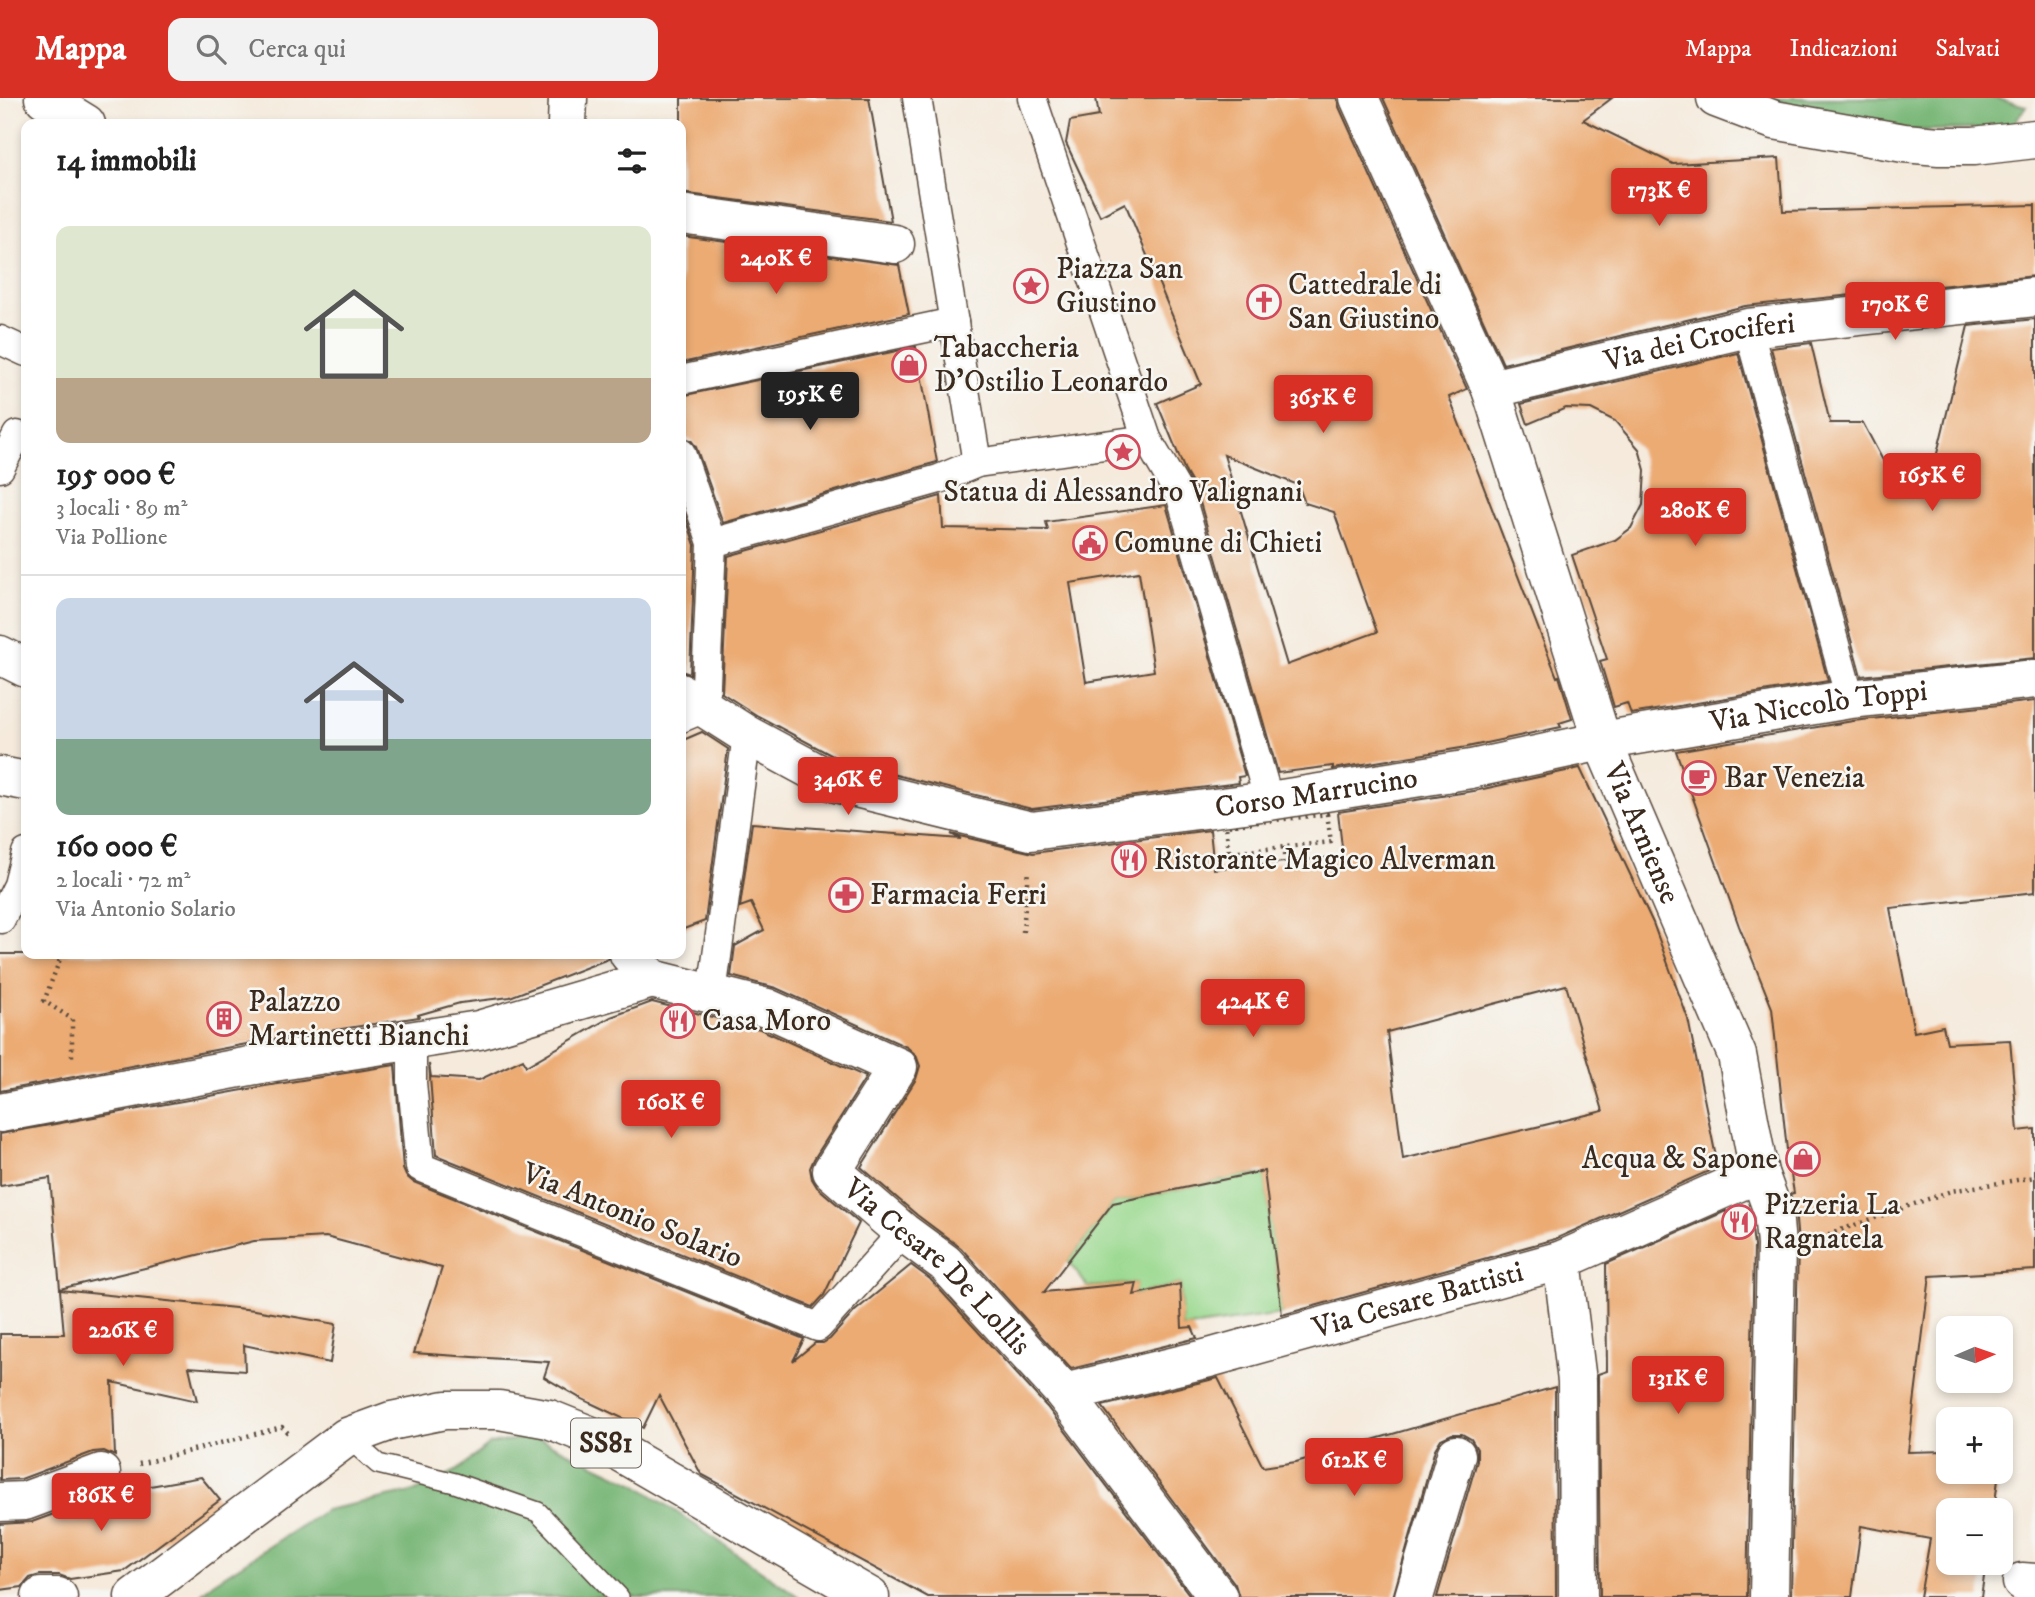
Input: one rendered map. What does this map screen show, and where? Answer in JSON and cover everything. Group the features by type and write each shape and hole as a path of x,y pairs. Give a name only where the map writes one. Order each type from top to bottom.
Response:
{"street":[{"path":"44,98 78,119"},
{"path":"567,119 568,98"},
{"path":"917,98 977,463"},
{"path":"1032,98 1147,439 1181,497 1269,801"},
{"name":"Via Arniense","path":"1359,98 1491,389 1602,741 1737,1055 1759,1173 1773,1211 1776,1245 1769,1597"},
{"path":"1728,101 1774,120 1904,144 1974,146 2035,139"},
{"path":"686,215 942,249"},
{"name":"Via dei Crociferi","path":"1491,389 1748,328 2035,297"},
{"path":"686,379 954,322"},
{"path":"1748,328 1850,699"},
{"path":"0,340 21,350"},
{"path":"0,468 17,435"},
{"path":"712,543 939,479 977,463 1147,439"},
{"path":"686,468 712,543 689,706"},
{"path":"0,655 21,666"},
{"name":"Via Niccolò Toppi","path":"1602,741 1850,699 2035,679"},
{"name":"Corso Marrucino","path":"689,706 747,734 836,783 1031,831 1269,801 1471,769 1602,741"},
{"path":"712,993 747,734"},
{"path":"0,776 21,782"},
{"path":"1,919 9,884 21,862"},
{"path":"0,1113 261,1063 479,1030 641,966"},
{"name":"Via Cesare De Lollis","path":"641,966 712,993 767,1008 898,1066 832,1171 945,1264 1064,1393 1218,1597"},
{"name":"Via Antonio Solario","path":"412,1041 412,1082 420,1167 818,1327 903,1232"},
{"name":"Via Cesare Battisti","path":"1064,1393 1209,1358 1562,1260 1759,1173"},
{"path":"1562,1260 1577,1381 1578,1597"},
{"name":"SS81","path":"134,1597 347,1437 391,1421 444,1410 499,1410 549,1419 594,1437 856,1591"},
{"path":"1414,1597 1455,1455"},
{"path":"0,1502 25,1501 101,1473"},
{"path":"41,1597 58,1597"}],"lane":[{"path":"347,1437 378,1464 455,1483 538,1512 619,1597"}],"path":[{"path":"1023,932 1031,831"},
{"path":"1239,852 1321,843"},
{"path":"1283,847 1285,862"},
{"path":"60,959 44,1001 72,1019 72,1100"},
{"path":"1776,1245 1821,1238 1951,1191 2035,1177"},
{"path":"101,1473 282,1427 316,1461"}],"green space":[{"path":"1757,98 1993,98 2026,106 2011,128 1897,131"},
{"path":"1244,1175 1265,1175 1282,1314 1182,1328 1180,1284 1134,1295 1136,1283 1088,1287 1068,1261 1113,1203"},
{"path":"534,1436 636,1484 799,1597 198,1597 213,1583 326,1510 416,1491 458,1470 490,1444"}],"building":[{"path":"681,98 869,98 891,221 686,194 686,119 681,119"},
{"path":"1096,98 1337,98 1467,389 1449,397 1557,677 1559,676 1572,719 1559,723 1561,727 1467,747 1333,769 1333,766 1278,773 1197,492 1186,473 1157,403 1201,384 1125,203 1100,216 1066,143 1070,121 1099,116","holes":["1224,455 1298,485 1305,503 1334,512 1377,632 1287,665"]},
{"path":"1383,98 1612,98 1583,120 1673,164 1779,158 1783,211 2035,205 2035,276 1745,306 1503,364"},
{"path":"686,237 899,265 909,314 686,362"},
{"path":"2035,319 2035,658 1861,676 1771,348 1811,343 1830,423 1863,423 1888,470 1934,466 1968,326"},
{"path":"916,347 937,462 723,523 696,447 686,438 686,395"},
{"path":"1738,353 1828,681 1631,714 1627,703 1614,707 1600,661 1607,659 1572,555 1615,540 1631,528 1643,505 1645,470 1639,449 1615,421 1591,409 1566,408 1528,424 1521,404"},
{"path":"941,496 943,528 1048,530 1046,522 1166,505 1245,776 1238,777 1239,783 1032,809 844,762 758,716 722,693 728,556","holes":["1139,572 1154,671 1086,682 1070,583"]},
{"path":"686,518 695,545 690,674 686,673"},
{"path":"2035,701 2035,892 1890,908 1914,1032 1943,1026 1947,1043 2010,1040 2018,1131 2035,1129 2035,1270 1930,1276 1908,1452 1936,1451 1936,1484 1997,1484 1996,1498 1936,1498 1936,1575 1984,1575 1981,1597 1920,1597 1930,1539 1861,1526 1852,1597 1791,1597 1798,1243 1795,1209 1790,1194 1794,1193 1772,1008 1739,926 1676,751 1853,721"},
{"path":"702,732 728,749 705,921 686,928 686,739"},
{"path":"1580,768 1653,923 1688,1019 1718,1167 1555,1239 1282,1315 1264,1171 1113,1203 1044,1292 1137,1283 1134,1295 1180,1284 1182,1328 1192,1327 1197,1338 1071,1369 961,1248 861,1167 916,1079 920,1066 916,1055 907,1047 776,988 731,976 735,946 764,930 751,903 740,907 752,823 961,839 951,834 1033,853 1210,830 1214,869 1343,856 1338,812 1474,791","holes":["1566,985 1603,1111 1403,1159 1387,1032"]},
{"path":"0,954 21,954 21,959 608,959 510,997 460,1003 418,1015 419,1017 257,1042 0,1091"},
{"path":"652,1002 760,1029 866,1077 810,1168 817,1187 859,1223 824,1295 813,1307 436,1155 429,1064 431,1077 479,1080 523,1059 526,1066 611,1017"},
{"path":"395,1065 403,1169 413,1182 804,1339 793,1361 815,1343 830,1339 855,1311 911,1265 930,1279 1047,1407 1191,1597 928,1597 701,1474 659,1395 643,1428 580,1398 544,1377 549,1362 414,1353 442,1268 326,1237 254,1241 60,1289 50,1178 0,1186 0,1134"},
{"path":"1726,1211 1728,1222 1750,1213 1754,1246 1747,1597 1600,1597 1598,1374 1607,1371 1606,1264"},
{"path":"60,1290 255,1310 336,1324 330,1363 244,1345 245,1371 189,1367 197,1401 112,1382 115,1456 104,1451 93,1452 21,1479 0,1480 0,1334 64,1334"},
{"path":"1218,1378 1263,1467 1296,1462 1555,1387 1556,1597 1437,1597 1477,1461 1477,1449 1471,1439 1462,1434 1452,1434 1441,1439 1435,1449 1393,1597 1239,1597 1235,1584 1102,1406"},
{"path":"201,1477 220,1500 124,1571 70,1579 59,1575 40,1575 30,1578 22,1587 0,1590 0,1524 32,1522 116,1489 116,1492"}],"place":[{"name":"Piazza San Giustino","path":"1031,286"},
{"name":"Cattedrale di San Giustino","path":"1264,302"},
{"name":"Tabaccheria D'Ostilio Leonardo","path":"909,365"},
{"name":"Statua di Alessandro Valignani","path":"1123,452"},
{"name":"Comune di Chieti","path":"1090,543"},
{"name":"Bar Venezia","path":"1699,778"},
{"name":"Ristorante Magico Alverman","path":"1129,860"},
{"name":"Farmacia Ferri","path":"846,895"},
{"name":"Palazzo Martinetti Bianchi","path":"224,1019"},
{"name":"Casa Moro","path":"678,1021"},
{"name":"Acqua & Sapone","path":"1803,1159"},
{"name":"Pizzeria La Ragnatela","path":"1739,1222"}]}
